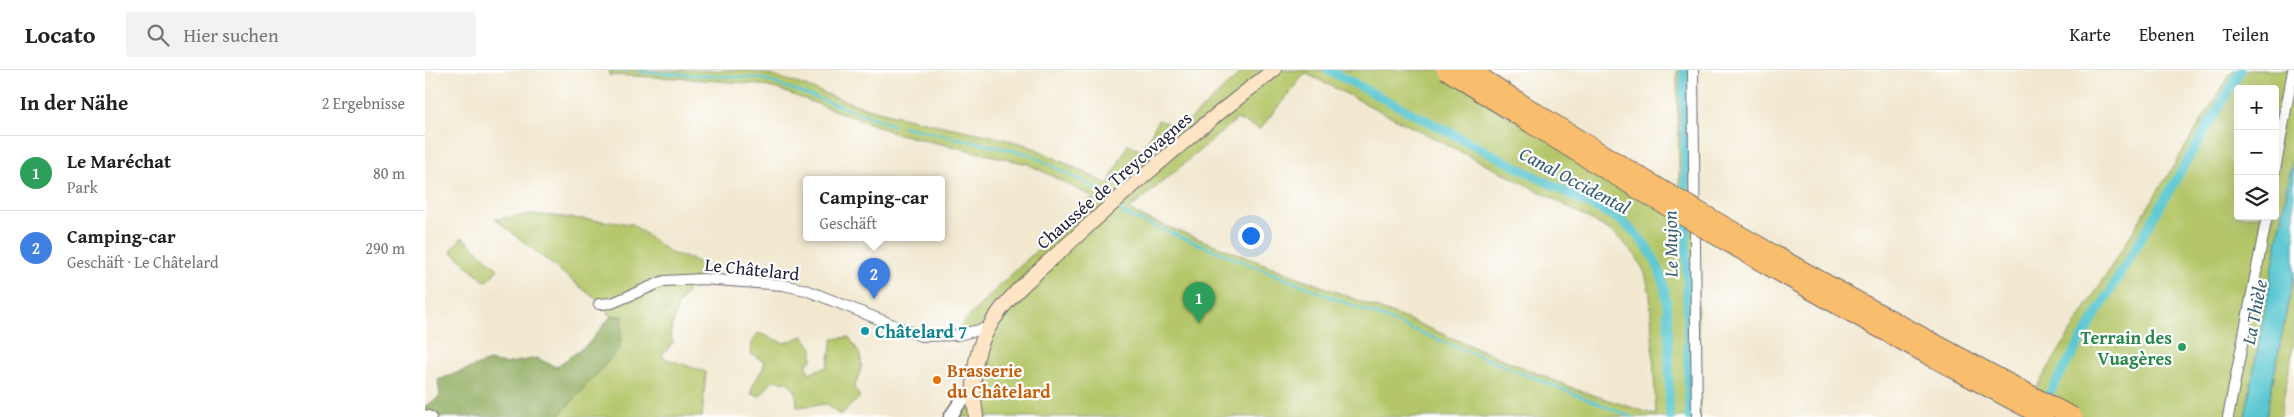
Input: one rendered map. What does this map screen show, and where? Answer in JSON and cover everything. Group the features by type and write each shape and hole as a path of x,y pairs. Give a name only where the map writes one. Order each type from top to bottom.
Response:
{"highway":[{"path":"1445,70 1577,153 1722,240 2044,417"},
{"path":"1470,70 1579,139 1729,229 1861,304 2073,417"}],"main road":[{"name":"Chaussée de Treycovagnes","path":"976,417 973,394 976,360 988,328 1001,310 1023,286 1123,194 1274,70"}],"street":[{"path":"1693,70 1697,417"},
{"path":"2279,149 2293,70"},
{"path":"2228,417 2266,220"},
{"name":"Le Châtelard","path":"599,304 612,303 664,281 703,279 783,285 806,290 921,336 957,335 988,328"},
{"path":"950,417 961,401 973,394"},
{"path":"425,415 431,417"}],"green space":[{"path":"609,70 740,70 757,72 790,81 871,109 1020,143 1108,184 1128,144 1142,151 1158,120 1181,128 1244,70 1438,70 1680,214 1677,70 1693,70 1700,417 950,417 973,394 988,329 966,333 959,327 996,289 1093,197 1028,164 898,134 777,89 756,84 609,75","holes":["1305,73 1550,197 1613,232 1636,256 1645,273 1650,294 1656,415 1577,390 1409,320 1145,218 1129,210 1237,119 1260,129"]},
{"path":"2233,70 2294,70 2294,153 2245,417 2018,417"},
{"path":"532,214 632,224 671,253 705,264 678,305 670,334 673,342 661,357 706,372 702,417 558,417 619,349 623,316 611,316 598,301 495,219"},
{"path":"462,237 498,269 486,282 451,251"},
{"path":"2294,272 2294,343 2280,417 2266,417"},
{"path":"611,316 623,316 619,349 558,417 425,417 425,406 440,397 438,380 489,361 505,364 537,358 556,367 588,344"},
{"path":"758,333 784,343 803,336 812,348 812,360 807,363 808,373 827,367 833,339 849,337 858,351 861,361 860,372 854,387 860,397 840,415 827,404 797,407 796,392 788,382 773,380 760,396 751,394 753,385 765,362 751,354 752,342"}],"water":[{"path":"2294,153 2294,272 2266,417 2245,417"}],"waterway":[{"path":"613,70 628,71"},
{"name":"Canal Occidental","path":"1328,70 1620,220 1635,233 1647,247 1655,262 1665,293 1668,328 1670,417"},
{"name":"Le Mujon","path":"1684,70 1686,204"},
{"path":"2043,404 2241,70"},
{"path":"639,72 760,78 893,125"},
{"path":"901,126 1029,154 1107,194"},
{"path":"1120,209 1126,215 1632,417"},
{"name":"Le Mujon","path":"1686,217 1689,417"}],"place":[{"name":"Camping-car","path":"874,299"},
{"name":"Le Maréchat","path":"1199,323"},
{"name":"Châtelard 7","path":"865,331"},
{"name":"Terrain des Vuagères","path":"2182,347"},
{"name":"Brasserie du Châtelard","path":"937,380"}],"water label":[{"name":"La Thièle","path":"2254,312"}]}
